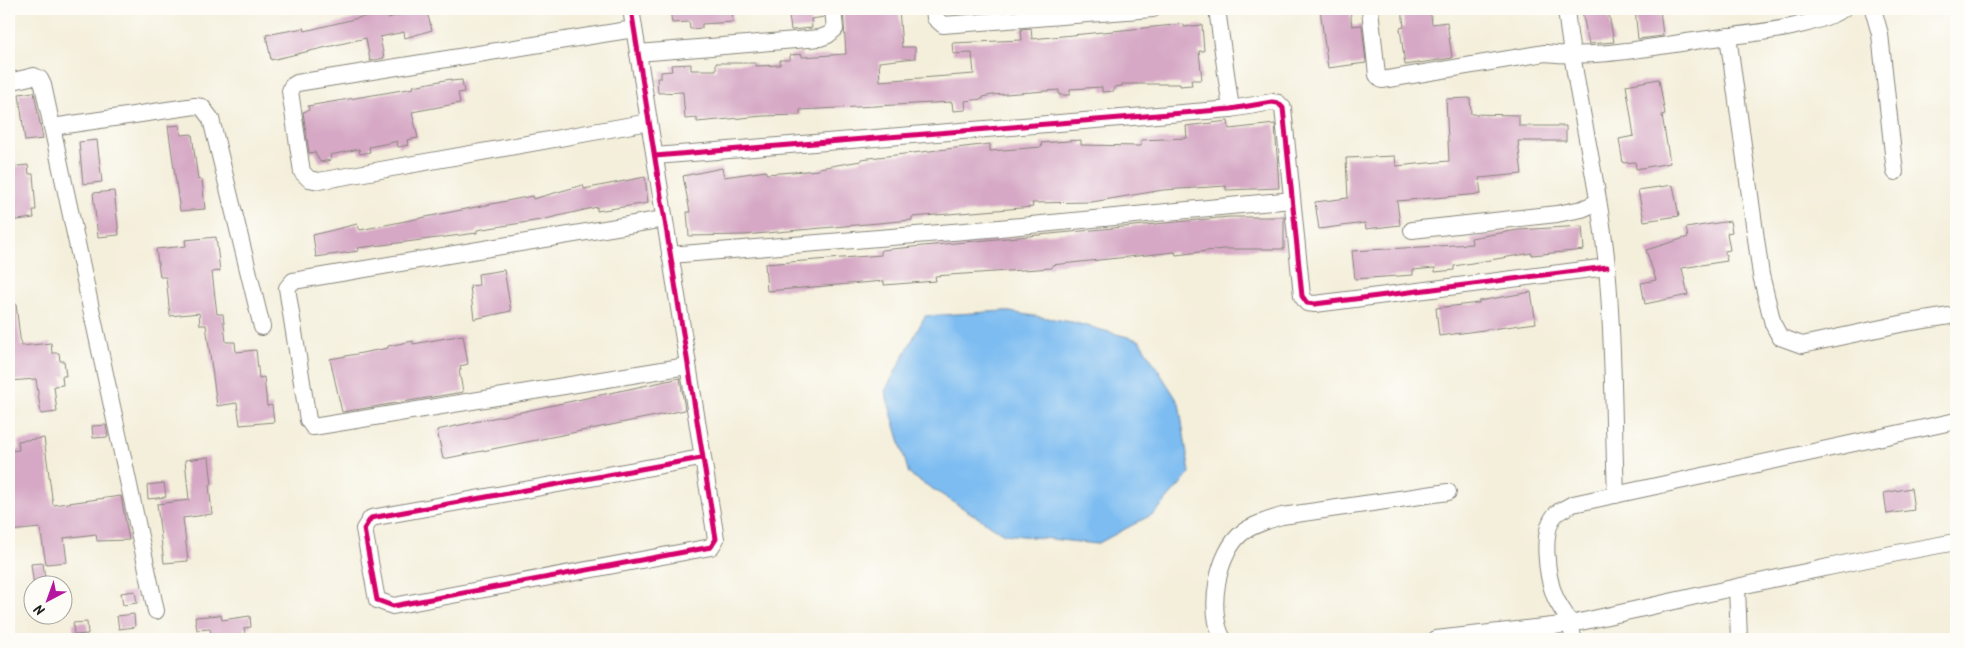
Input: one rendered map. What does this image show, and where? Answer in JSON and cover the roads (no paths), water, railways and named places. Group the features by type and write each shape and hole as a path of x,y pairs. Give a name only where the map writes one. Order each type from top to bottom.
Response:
{"street":[{"path":"631,9 701,458 716,539 711,547 393,606 377,600 364,529 371,518 701,458"},
{"path":"638,53 820,38 832,33 835,29 833,9"},
{"path":"934,9 935,18 943,25 1153,9"},
{"path":"1217,9 1230,109"},
{"path":"1370,9 1377,75 1382,80 1545,54 1571,56 1654,49 1805,23 1831,16 1843,9"},
{"path":"1566,9 1571,56 1598,202 1607,267 1616,495"},
{"path":"1873,9 1880,34 1895,172"},
{"path":"634,29 298,83 292,86 290,91 302,172 309,180 318,181 649,122"},
{"path":"1728,36 1761,275 1773,324 1780,337 1802,345 1905,323 1956,315"},
{"path":"9,82 34,76 40,79 156,611"},
{"path":"655,156 1230,109 1272,102 1278,103 1283,108 1302,296 1307,302 1315,304 1607,267"},
{"path":"52,127 195,106 202,107 207,111 212,119 224,166 262,327"},
{"path":"670,255 989,229 1292,200"},
{"path":"1412,230 1557,214 1582,209 1598,202"},
{"path":"664,219 293,281 287,288 308,420 313,427 687,366"},
{"path":"1572,632 1555,597 1546,537 1548,526 1556,514 1573,504 1956,421"},
{"path":"1223,639 1217,620 1218,579 1226,552 1243,532 1263,522 1282,516 1448,492"},
{"path":"1436,639 1572,632 1844,562 1956,542"},
{"path":"1738,588 1739,639"}],"water":[{"path":"1004,311 1072,322 1139,340 1179,403 1190,473 1155,513 1097,544 1004,534 909,474 885,391 925,316"}]}
